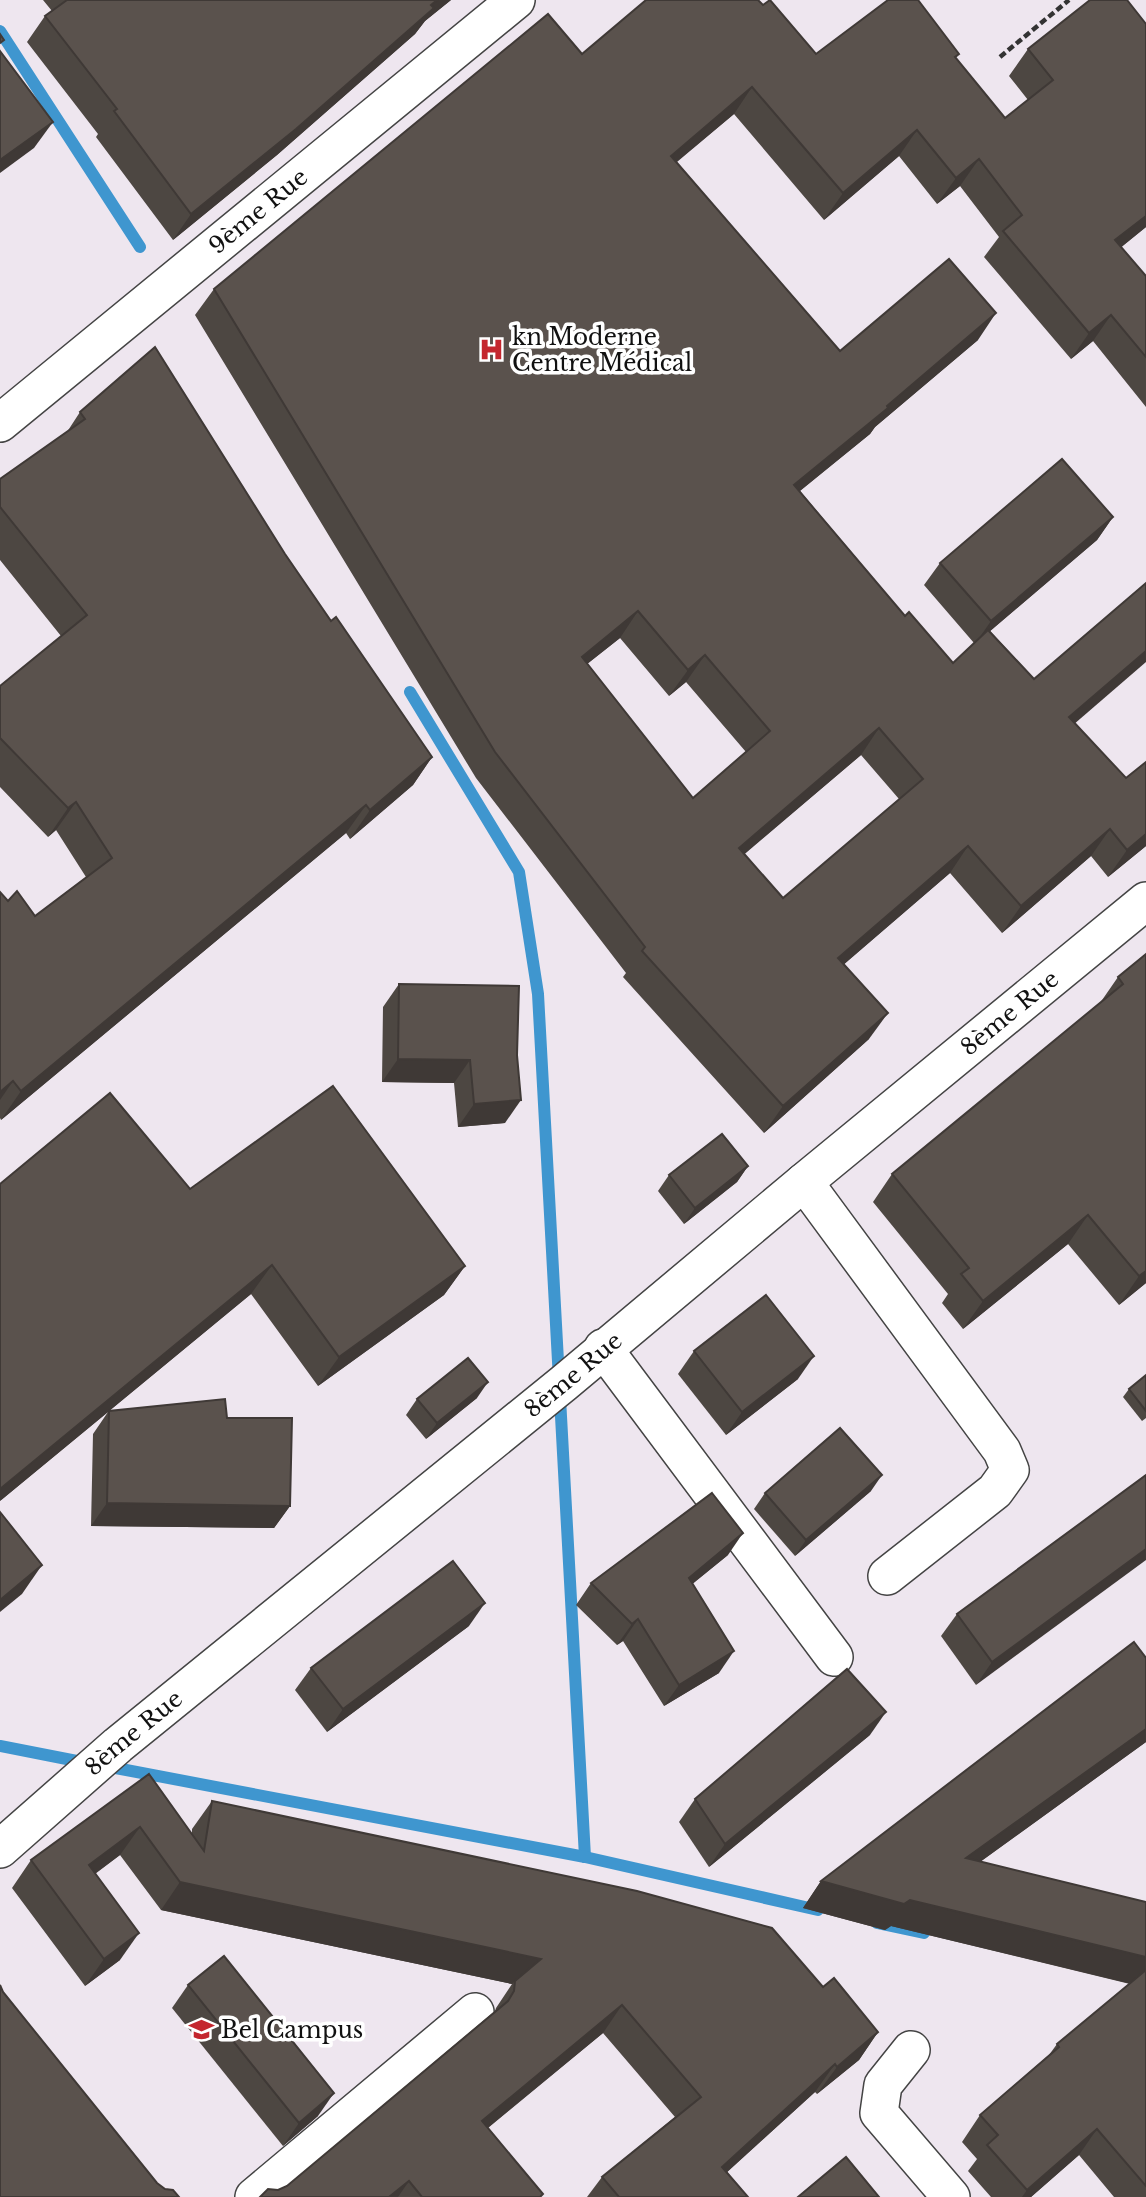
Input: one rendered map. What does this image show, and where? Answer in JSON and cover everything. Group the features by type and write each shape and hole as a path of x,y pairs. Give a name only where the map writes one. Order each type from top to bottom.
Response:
{"street":[{"name":"9ème Rue","path":"0,423 516,0"},
{"name":"8ème Rue","path":"0,1849 118,1745 564,1383 1146,901"},
{"path":"804,1182 1002,1451 1010,1470 995,1491 887,1576"},
{"path":"603,1348 834,1657"},
{"path":"254,2197 475,2012"},
{"path":"911,2050 883,2085 879,2113 951,2197"}],"path":[{"path":"1000,57 1069,0"}],"shaded area":[{"path":"0,0 1146,0 1146,2197 0,2197"}],"building":[{"path":"67,0 437,0 431,5 434,8 296,129 191,214 114,111 117,109 45,16"},
{"path":"646,0 758,0 763,5 770,0 816,54 888,0 918,0 959,54 955,57 1005,118 1053,80 1028,49 1090,0 1127,0 1146,24 1146,216 1115,240 1146,276 1146,357 1111,315 1089,333 1003,231 1022,215 979,159 956,178 917,130 843,193 752,87 671,156 840,351 949,259 996,313 887,406 888,408 794,485 905,616 909,612 953,663 988,630 1034,679 1146,583 1146,651 1069,717 1126,778 1146,762 1146,834 1127,850 1110,829 1021,906 968,846 838,958 888,1013 783,1106 642,951 645,947 495,752 214,289 548,14 582,54","holes":["638,611 688,670 705,655 770,731 693,798 582,657","879,728 923,779 783,898 739,848"]},
{"path":"0,51 53,122 0,160"},
{"path":"155,347 285,554 331,621 336,617 432,757 370,810 366,805 21,1091 13,1081 0,1092 0,892 8,901 17,891 35,916 112,858 76,802 68,808 0,738 0,686 87,615 0,507 0,479 85,419 80,412"},
{"path":"1062,459 1113,517 991,621 940,563"},
{"path":"1146,954 1146,1271 1139,1276 1088,1215 983,1301 961,1274 969,1268 892,1174 1123,984 1118,977"},
{"path":"399,984 519,986 517,1055 521,1100 474,1104 470,1060 398,1059"},
{"path":"333,1086 465,1266 339,1357 272,1265 0,1489 0,1184 110,1093 190,1189"},
{"path":"722,1134 748,1166 695,1208 669,1175"},
{"path":"766,1295 814,1356 742,1412 694,1351"},
{"path":"468,1358 488,1382 437,1423 417,1399"},
{"path":"1146,1375 1146,1411 1129,1389"},
{"path":"225,1399 227,1418 292,1418 290,1506 107,1503 109,1411"},
{"path":"840,1428 882,1475 806,1540 765,1493"},
{"path":"1146,1475 1146,1549 992,1662 957,1614"},
{"path":"712,1493 743,1533 689,1578 734,1651 679,1685 638,1619 632,1624 591,1583"},
{"path":"0,1512 42,1565 0,1600"},
{"path":"453,1561 485,1603 343,1709 311,1668"},
{"path":"1134,1642 1146,1658 1146,1729 966,1858 1146,1902 1146,1957 910,1900 904,1904 821,1881"},
{"path":"847,1669 886,1712 725,1844 695,1799"},
{"path":"149,1774 204,1851 212,1801 637,1891 772,1928 823,1987 834,1978 878,2032 837,2067 835,2064 722,2167 748,2197 619,2197 602,2177 701,2097 622,2005 482,2121 543,2194 540,2197 422,2197 409,2181 389,2197 260,2197 268,2189 278,2190 287,2186 508,2001 514,1991 515,1981 541,1959 180,1882 140,1827 89,1865 139,1933 104,1959 31,1860"},
{"path":"224,1956 334,2093 299,2123 188,1985"},
{"path":"1146,1970 1146,2186 1097,2129 1027,2190 987,2145 998,2135 980,2115 1059,2047 1057,2044"},
{"path":"0,1985 157,2183 165,2189 173,2190 179,2197 0,2197"},
{"path":"846,2157 879,2197 798,2197"}],"waterway":[{"path":"0,31 140,247"},
{"path":"410,692 519,872 538,994 585,1857"},
{"path":"0,1746 87,1763"},
{"path":"105,1766 585,1857 818,1910"},
{"path":"877,1923 924,1933"}],"place":[{"name":"kn Moderne Centre Médical","path":"492,350"},
{"name":"Bel Campus","path":"201,2030"}]}
